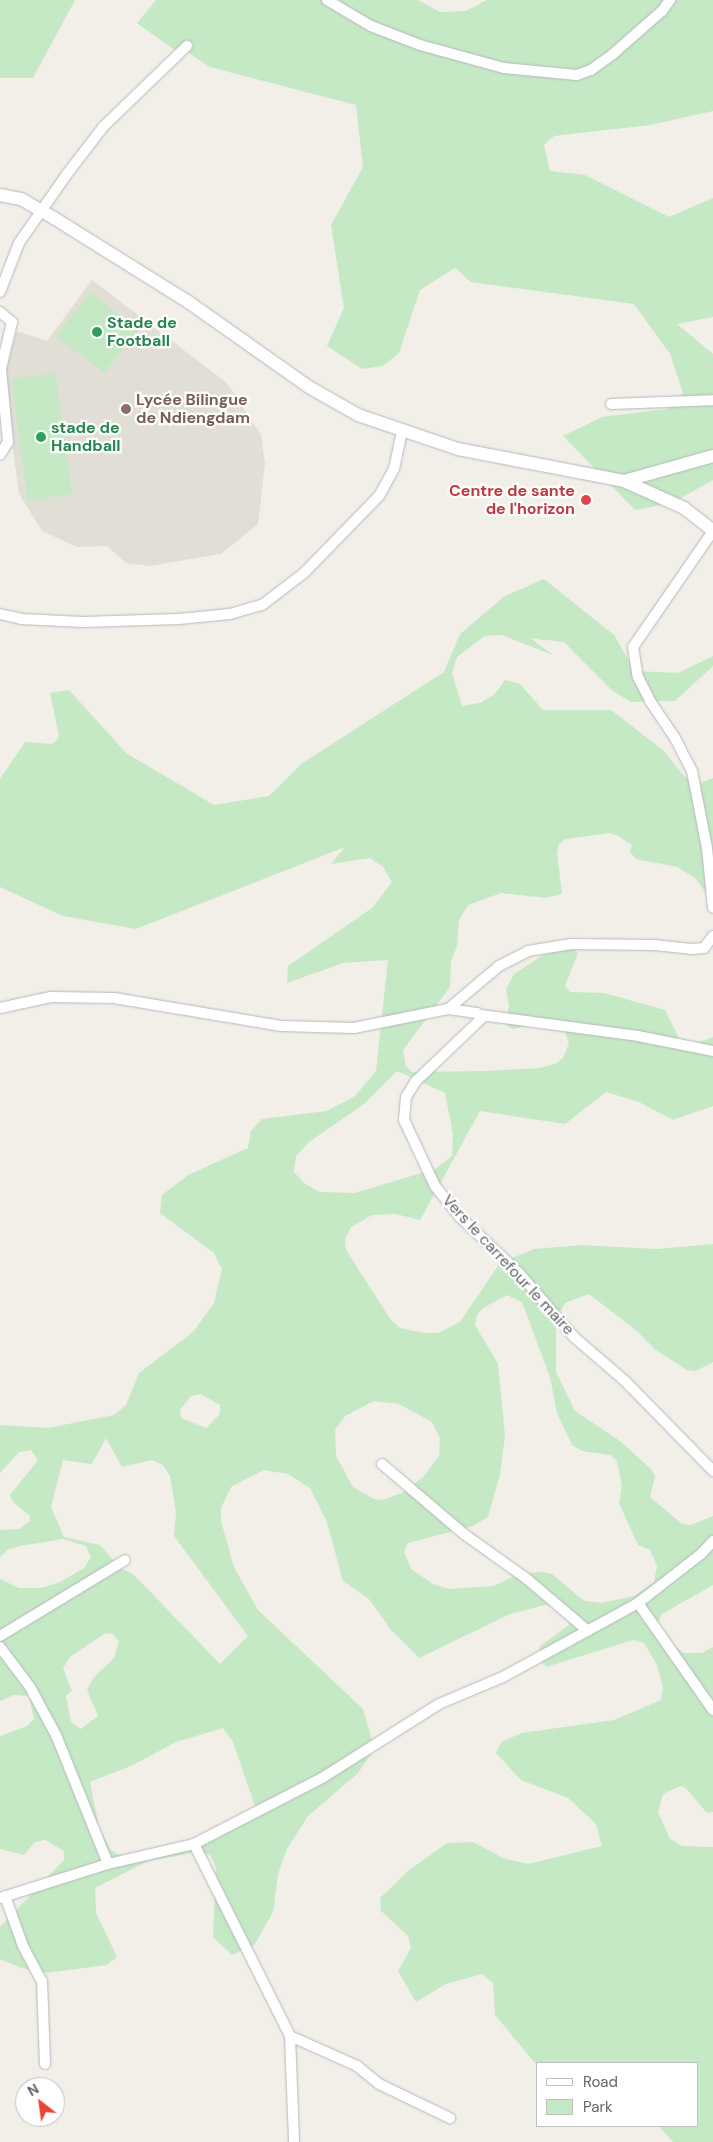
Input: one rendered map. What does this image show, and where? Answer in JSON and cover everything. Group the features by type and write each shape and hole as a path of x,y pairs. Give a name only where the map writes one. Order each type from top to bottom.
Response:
{"street":[{"path":"327,0 371,26 420,45 504,68 578,75 591,70 614,53 662,11 670,0"},
{"path":"0,292 12,256 42,210 103,127 187,46"},
{"path":"0,195 21,200 42,210 187,301 309,387 352,412 402,432 497,458 624,481 684,508 713,531 633,647 638,676 646,693 692,770 707,848 713,908"},
{"path":"0,312 12,322 1,368 8,442 0,455"},
{"path":"611,404 713,400"},
{"path":"0,614 22,619 83,622 178,619 230,614 262,605 304,573 378,496 394,469 402,432"},
{"path":"624,481 713,456"},
{"path":"448,1009 499,966 528,951 571,944 704,948 713,936"},
{"path":"0,1008 51,997 114,998 282,1026 354,1028 448,1009 638,1036 713,1051"},
{"name":"Vers le carrefour le maire","path":"480,1015 481,1023 416,1081 406,1097 404,1120 417,1153 435,1186 460,1217 519,1273 574,1337 625,1380 713,1471"},
{"path":"382,1464 464,1534 527,1580 588,1630"},
{"path":"45,2064 42,1981 23,1946 3,1897 108,1864 194,1844 322,1778 439,1704 503,1677 638,1603 701,1554 713,1541"},
{"path":"0,1636 125,1560"},
{"path":"638,1603 713,1710"},
{"path":"0,1647 30,1687 56,1735 108,1864"},
{"path":"194,1844 290,2036 294,2142"},
{"path":"290,2036 357,2066 379,2084 450,2118"}],"shaded area":[{"name":"Lycée Bilingue de Ndiengdam","path":"92,280 227,383 261,435 265,464 258,524 221,554 150,566 126,563 107,546 77,547 42,531 19,494 3,376 17,331 47,341"}],"green space":[{"path":"0,0 75,0 33,78 0,78"},
{"path":"156,0 418,0 440,12 466,11 487,0 713,0 713,111 650,125 554,136 544,145 550,171 585,175 669,217 713,198 713,317 677,324 713,354 713,480 672,503 635,510 563,436 602,417 667,409 683,393 670,354 634,304 471,282 455,268 420,290 399,353 383,366 362,369 327,346 344,308 331,225 363,167 356,105 210,67 187,52 173,49 137,23"},
{"name":"Stade de Football","path":"90,292 138,329 104,373 56,336"},
{"name":"stade de Handball","path":"55,373 72,494 28,501 11,379"},
{"path":"544,579 614,635 635,671 678,673 713,656 713,666 675,701 631,702 614,692 564,642 530,638 553,655 502,635 485,636 457,657 452,673 462,706 480,703 495,694 505,680 520,684 543,710 611,710 663,750 685,777 700,783 713,778 713,893 704,890 695,878 677,867 636,859 630,852 632,845 610,833 566,839 559,844 557,853 562,894 545,898 501,893 468,905 459,920 457,946 451,962 450,987 403,1050 406,1066 412,1072 540,1068 557,1063 563,1058 569,1043 563,1027 546,1022 512,1029 505,1024 509,1006 506,989 514,974 556,947 573,947 578,953 565,986 570,992 604,993 665,1010 684,1048 713,1037 713,1106 673,1120 639,1102 606,1092 565,1124 480,1111 420,1220 396,1214 372,1215 351,1227 345,1239 346,1250 391,1320 400,1328 425,1333 438,1333 460,1322 500,1263 534,1249 583,1245 656,1249 713,1244 713,1362 696,1371 687,1370 656,1350 637,1331 589,1294 565,1303 556,1319 556,1372 575,1411 620,1441 651,1469 655,1476 650,1497 682,1524 691,1525 713,1516 713,1585 662,1614 657,1624 665,1640 684,1653 702,1653 713,1647 713,1812 707,1813 686,1788 680,1786 663,1794 658,1812 670,1839 682,1846 713,1847 713,2142 673,2142 660,2127 698,2127 698,2062 535,2063 495,2015 493,1983 482,1974 446,1984 416,2002 398,1971 411,1948 408,1936 381,1911 380,1898 408,1871 447,1843 473,1842 503,1858 528,1864 602,1846 596,1824 568,1798 521,1780 496,1753 501,1742 522,1733 614,1720 661,1700 663,1688 657,1665 644,1643 633,1640 546,1667 538,1658 540,1646 569,1625 568,1614 558,1606 545,1605 510,1614 419,1658 391,1630 369,1599 343,1581 327,1522 310,1488 288,1474 264,1470 231,1487 221,1508 221,1521 234,1567 258,1610 363,1709 373,1743 371,1755 357,1774 308,1816 287,1849 278,1874 273,1912 255,1944 232,1955 213,1937 216,1867 210,1855 198,1852 148,1861 95,1888 96,1913 117,1957 107,1965 46,1973 21,1968 0,1959 0,1927 64,1860 64,1851 45,1840 35,1842 24,1855 0,1849 0,1736 27,1726 34,1719 29,1696 14,1695 0,1701 0,1579 19,1588 41,1588 60,1582 84,1568 91,1557 86,1546 63,1539 20,1546 7,1550 0,1557 0,1530 19,1529 30,1521 30,1516 13,1502 10,1495 38,1460 31,1450 19,1452 0,1473 0,1425 48,1428 114,1415 126,1405 139,1373 193,1332 214,1303 222,1269 214,1253 160,1213 162,1195 188,1175 248,1148 251,1131 262,1119 327,1111 355,1096 376,1071 388,960 343,963 287,983 288,966 372,908 392,882 383,867 370,858 331,864 345,847 136,929 63,916 0,887 0,779 25,742 52,744 56,741 59,736 50,693 69,690 126,753 214,805 269,796 301,764 444,672 460,634 505,596","holes":["397,1071 445,1093 453,1134 452,1156 435,1169 355,1193 320,1192 305,1184 294,1172 296,1156 309,1142 364,1104","507,1295 522,1302 550,1377 557,1413 572,1445 582,1451 610,1455 617,1461 622,1486 619,1503 638,1545 650,1550 657,1566 654,1582 634,1596 601,1603 584,1601 552,1574 543,1572 518,1574 494,1586 449,1589 433,1584 411,1569 404,1552 408,1543 473,1526 488,1517 500,1474 505,1436 498,1364 475,1325 477,1315 483,1308","201,1394 220,1405 220,1414 206,1428 181,1418 180,1410 191,1396","374,1401 399,1404 432,1422 440,1438 439,1456 423,1477 402,1493 383,1500 374,1499 353,1487 336,1456 335,1430 345,1416","106,1438 122,1467 152,1460 163,1465 170,1476 176,1513 174,1536 248,1636 220,1664 133,1574 120,1568 100,1545 64,1537 51,1507 63,1460 92,1464","111,1633 119,1641 114,1658 93,1678 87,1690 98,1716 81,1729 71,1722 66,1696 72,1691 63,1668 70,1657 104,1634","223,1728 233,1742 257,1812 207,1838 122,1857 111,1850 99,1828 90,1782 133,1765 176,1742"]}],"place":[{"name":"Stade de Football","path":"97,332"},
{"name":"Lycée Bilingue de Ndiengdam","path":"126,409"},
{"name":"stade de Handball","path":"41,437"},
{"name":"Centre de sante de l'horizon","path":"586,500"}]}
